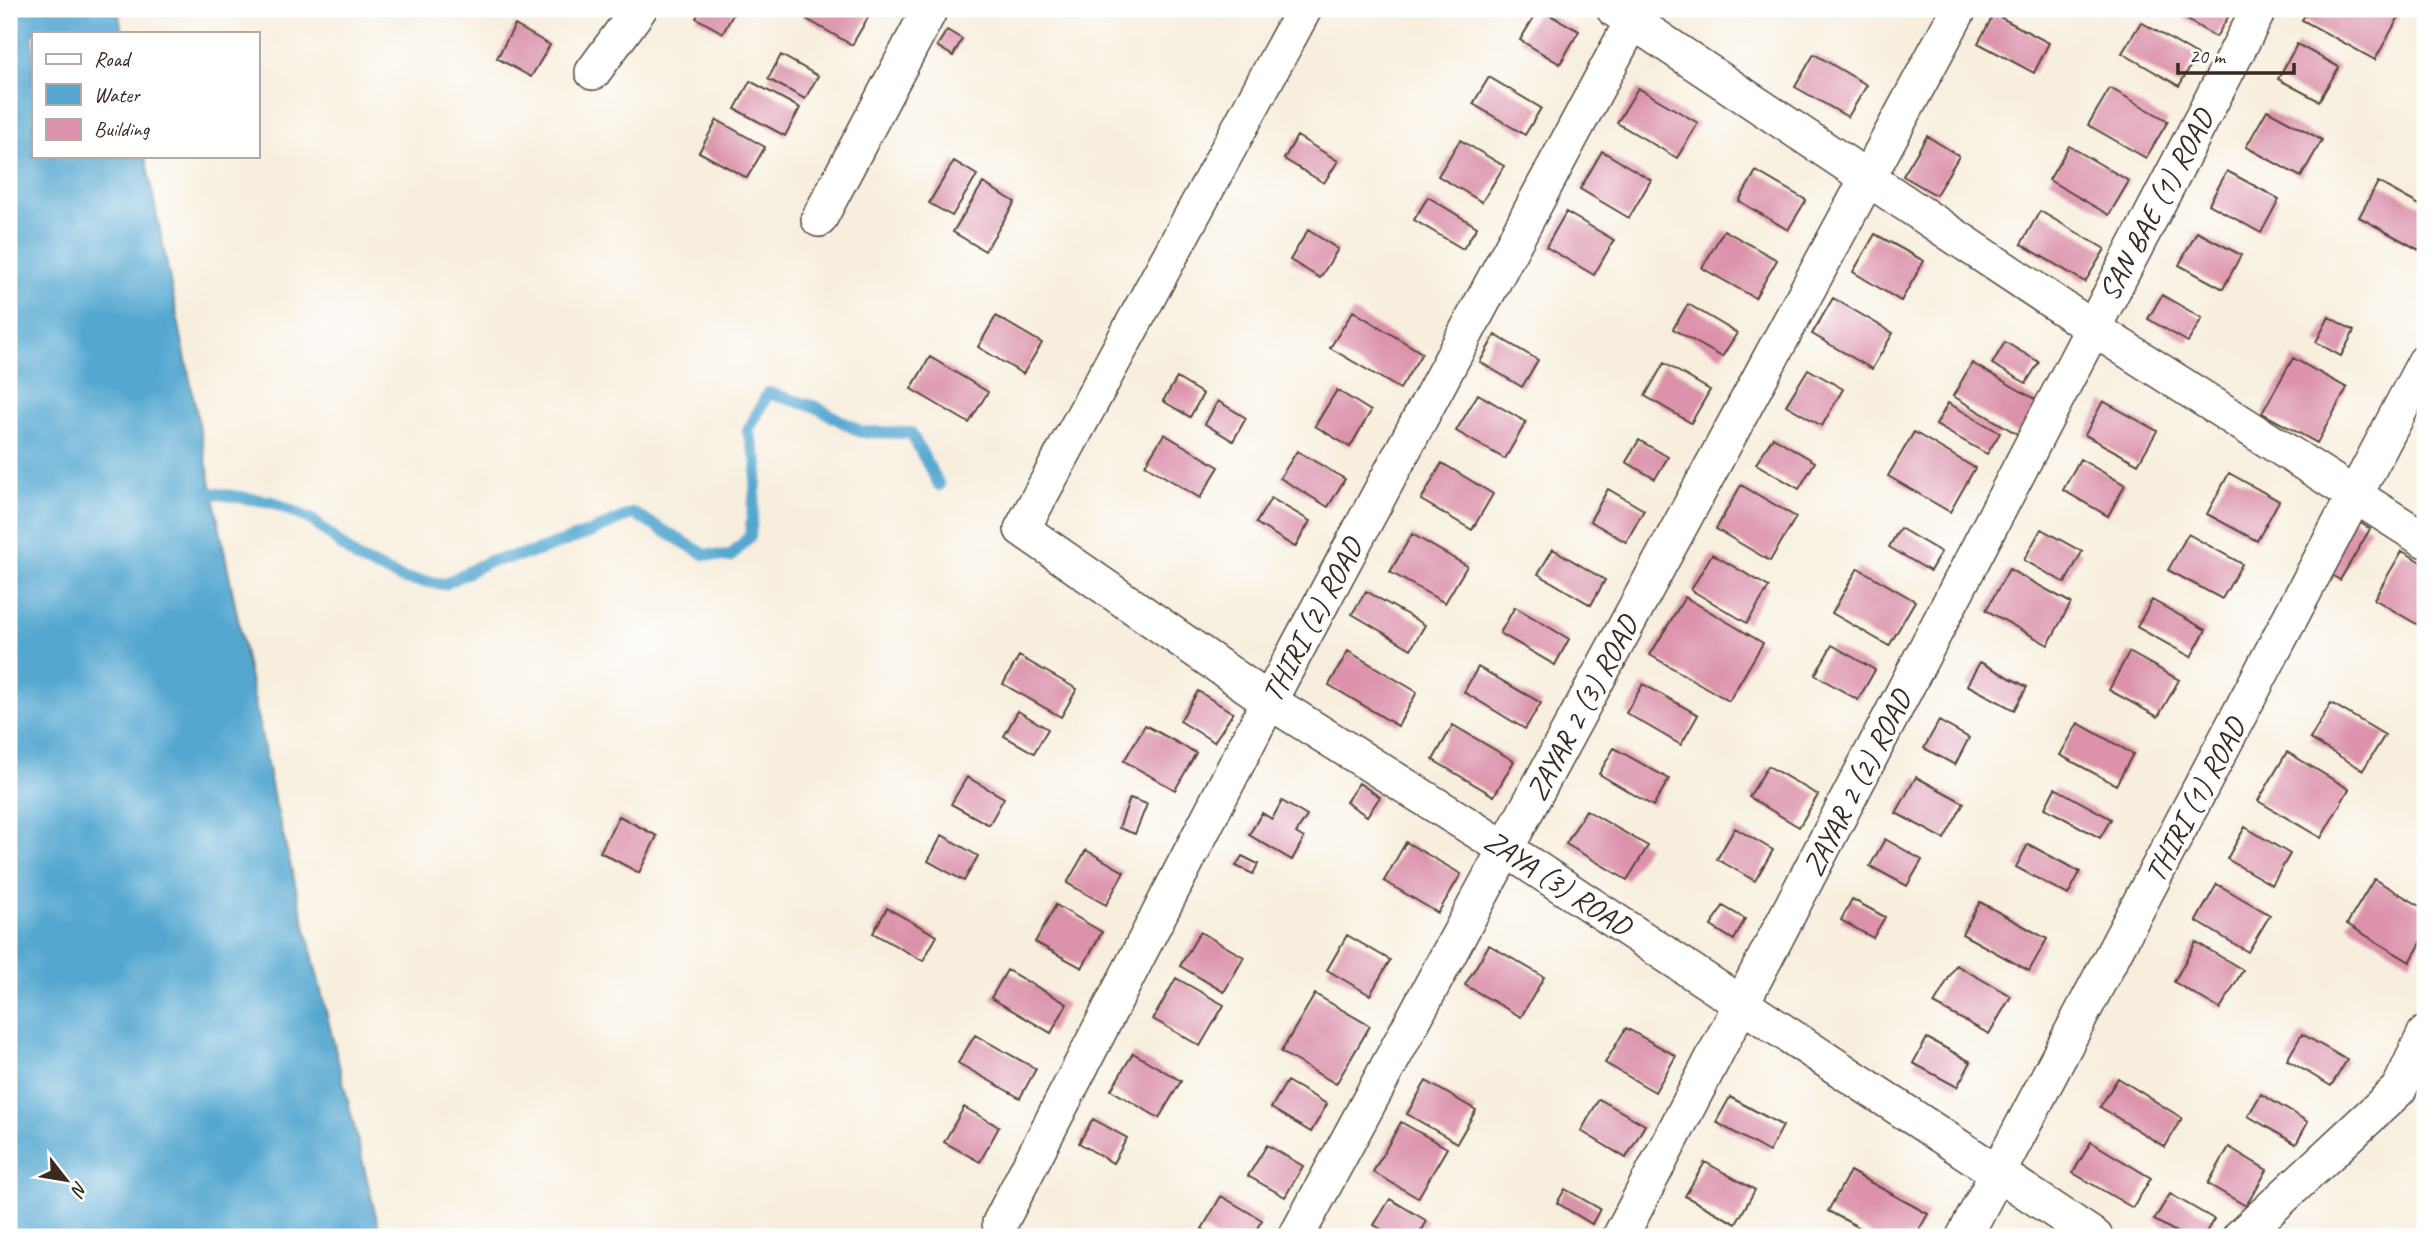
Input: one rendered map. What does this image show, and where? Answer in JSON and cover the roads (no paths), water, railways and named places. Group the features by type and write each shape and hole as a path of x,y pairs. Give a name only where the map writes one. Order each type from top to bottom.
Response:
{"street":[{"path":"593,72 639,9"},
{"path":"819,219 930,9"},
{"name":"ZAYA (3) ROAD","path":"1304,9 1022,529 1269,701 1506,849 2095,1237"},
{"name":"ZAYAR 2 (3) ROAD","path":"1296,1237 1959,9"},
{"name":"SAN BAE (1) ROAD","path":"2091,327 2259,9"},
{"path":"1628,13 1868,179 2091,327 2425,540"},
{"name":"THIRI (2) ROAD","path":"1000,1223 1628,13"},
{"name":"ZAYAR 2 (2) ROAD","path":"1620,1237 1743,1004 2091,327"},
{"name":"THIRI (1) ROAD","path":"1964,1237 2425,362"},
{"path":"2240,1237 2399,1089 2425,1034"}],"water":[{"path":"9,9 118,9 122,32 32,32 32,158 145,158 273,794 381,1237 9,1237"}],"waterway":[{"path":"212,493 273,502 312,520 358,559 404,579 445,584 487,562 531,553 591,532 633,513 704,554 730,557 750,536 758,464 748,431 768,393 816,407 861,432 911,433 939,485"}]}
